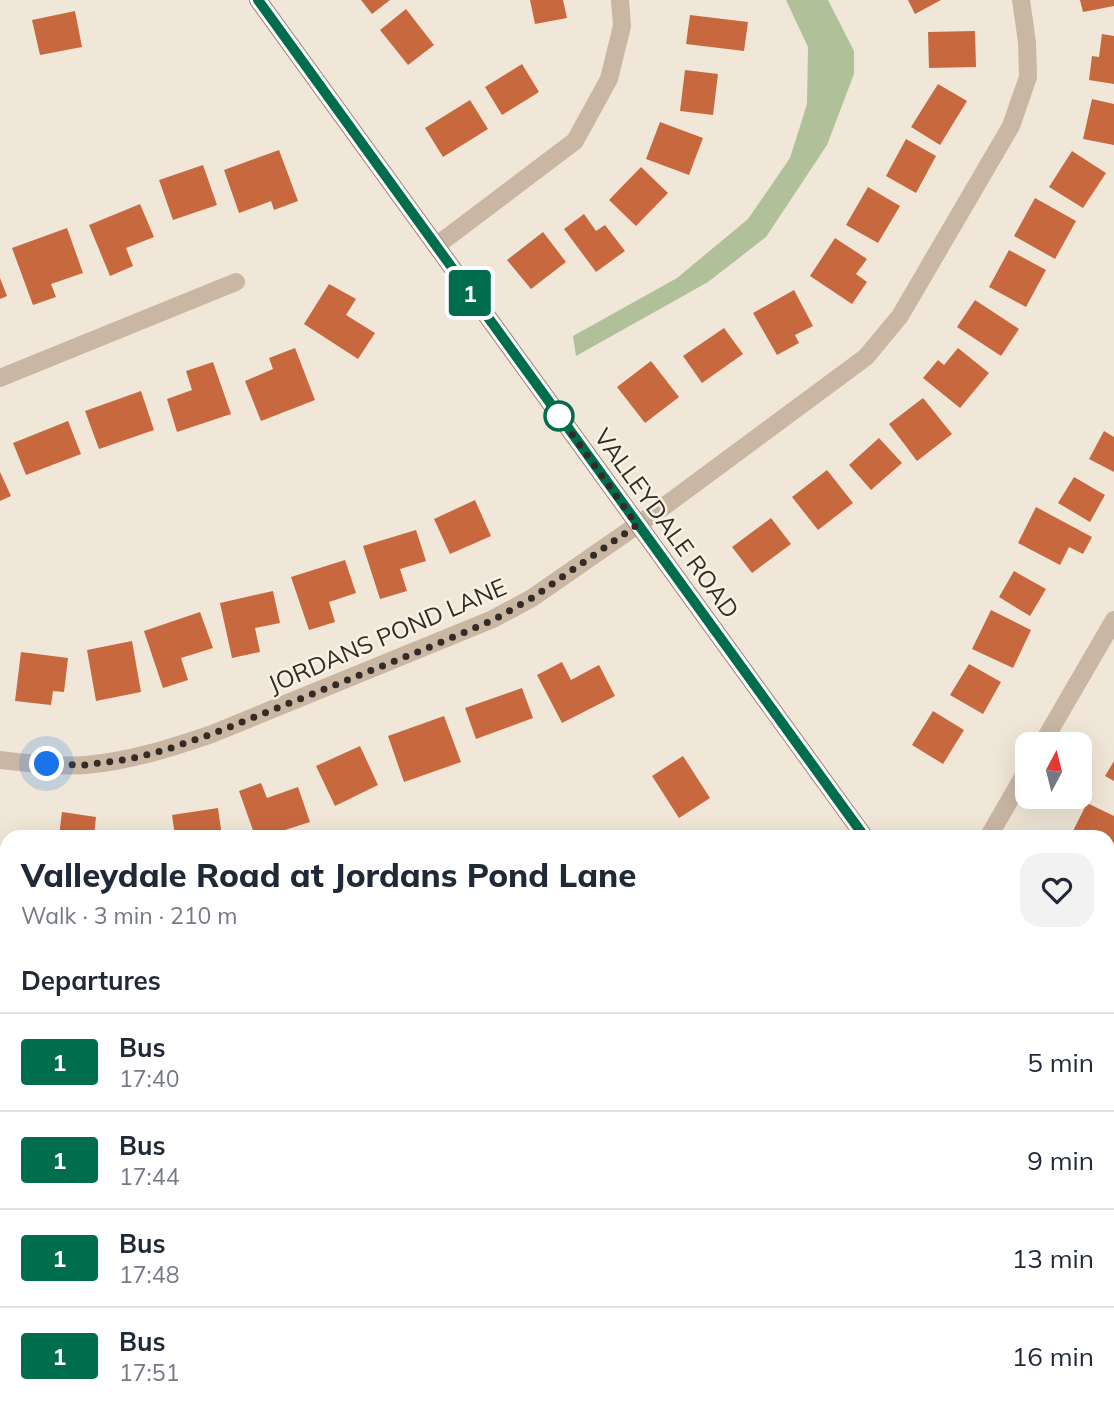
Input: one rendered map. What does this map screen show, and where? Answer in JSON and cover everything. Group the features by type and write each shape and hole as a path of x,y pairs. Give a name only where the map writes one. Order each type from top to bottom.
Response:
{"street":[{"name":"VALLEYDALE ROAD","path":"258,0 860,830"},
{"path":"436,246 575,141 609,79 622,26 620,0"},
{"name":"JORDANS POND LANE","path":"0,760 29,764 85,765 130,759 165,750 212,734 493,620 532,598 637,525 866,358 900,316 1010,126 1028,77 1027,42 1021,0"},
{"path":"0,378 236,282"},
{"path":"1049,732 1114,620"},
{"path":"992,830 1015,791"}],"green space":[{"path":"786,0 828,0 854,51 854,74 827,145 766,237 708,282 576,356 573,336 677,278 748,219 790,158 807,104 808,47"}],"building":[{"path":"361,0 390,0 372,14"},
{"path":"530,0 563,0 567,18 535,24"},
{"path":"908,0 941,0 915,14"},
{"path":"1080,0 1114,0 1114,6 1083,12"},
{"path":"406,9 434,45 408,65 380,30"},
{"path":"75,11 82,47 40,55 32,20"},
{"path":"690,15 748,22 744,51 686,44"},
{"path":"975,31 976,67 929,68 928,32"},
{"path":"1102,34 1114,36 1114,84 1089,80 1092,56 1099,57"},
{"path":"522,64 539,92 502,115 485,87"},
{"path":"685,70 718,74 713,115 680,111"},
{"path":"938,84 967,101 940,145 911,127"},
{"path":"1092,99 1114,104 1114,145 1083,139"},
{"path":"470,100 488,129 443,157 425,128"},
{"path":"660,122 703,138 689,175 646,159"},
{"path":"906,139 936,156 916,193 886,176"},
{"path":"279,150 298,201 274,210 271,201 239,213 224,170"},
{"path":"1072,151 1106,173 1083,208 1049,187"},
{"path":"203,165 217,205 173,220 159,180"},
{"path":"641,167 668,193 636,226 609,200"},
{"path":"868,187 900,206 878,243 846,225"},
{"path":"1035,198 1076,221 1055,259 1014,236"},
{"path":"140,204 154,237 126,248 133,266 110,276 89,225"},
{"path":"584,214 596,231 605,225 625,251 596,272 564,229"},
{"path":"67,228 83,273 51,284 56,297 33,305 12,248"},
{"path":"543,232 566,262 531,289 507,260"},
{"path":"835,238 867,259 856,274 867,282 852,304 810,276"},
{"path":"1009,250 1046,270 1026,307 989,287"},
{"path":"0,278 7,296 0,299"},
{"path":"329,284 356,299 346,315 375,333 358,359 304,324"},
{"path":"794,290 813,326 795,335 799,343 777,355 753,313"},
{"path":"975,300 1019,329 1001,356 957,327"},
{"path":"724,328 743,354 702,383 683,356"},
{"path":"295,348 315,400 261,421 245,381 273,369 269,358"},
{"path":"958,348 989,373 960,408 923,378 938,360 944,365"},
{"path":"651,361 679,397 645,423 617,387"},
{"path":"213,362 231,414 177,432 167,399 192,390 186,371"},
{"path":"141,391 154,430 99,449 85,411"},
{"path":"923,398 952,434 917,461 889,424"},
{"path":"68,421 81,454 26,475 13,443"},
{"path":"1104,431 1114,437 1114,472 1089,459"},
{"path":"879,438 902,463 871,490 849,465"},
{"path":"827,470 853,503 818,530 792,497"},
{"path":"0,472 11,496 0,501"},
{"path":"1074,477 1105,495 1090,522 1058,503"},
{"path":"475,500 491,536 450,554 434,519"},
{"path":"1036,507 1092,537 1083,554 1069,547 1060,565 1018,543"},
{"path":"771,518 791,544 752,573 732,547"},
{"path":"416,530 426,561 400,569 407,591 380,599 363,546"},
{"path":"345,560 356,593 329,602 335,622 309,630 291,577"},
{"path":"1014,571 1046,589 1030,616 999,597"},
{"path":"273,591 280,623 255,628 260,652 232,658 220,603"},
{"path":"991,610 1031,630 1013,668 972,649"},
{"path":"200,612 213,648 181,658 188,680 163,688 144,631"},
{"path":"132,641 141,692 96,701 87,650"},
{"path":"21,652 68,658 64,692 53,691 51,705 15,701"},
{"path":"562,662 571,680 599,665 615,696 562,723 537,675"},
{"path":"969,664 1001,682 983,714 950,695"},
{"path":"522,688 533,718 476,739 465,708"},
{"path":"933,711 964,730 943,764 912,745"},
{"path":"444,716 461,762 404,782 388,736"},
{"path":"360,746 378,785 335,806 316,766"},
{"path":"683,756 710,798 679,818 652,776"},
{"path":"1114,761 1114,781 1105,776"},
{"path":"261,783 267,798 298,787 310,822 285,830 253,830 239,791"},
{"path":"1092,805 1114,816 1114,830 1074,830 1084,809 1092,809"},
{"path":"218,808 221,830 174,830 172,815"},
{"path":"62,812 96,817 95,830 60,830"}],"bus line":[{"name":"1","path":"258,0 860,830"}],"route":[{"path":"47,764 85,765 130,759 212,734 454,637 493,620 532,598 637,525 559,416"}]}
